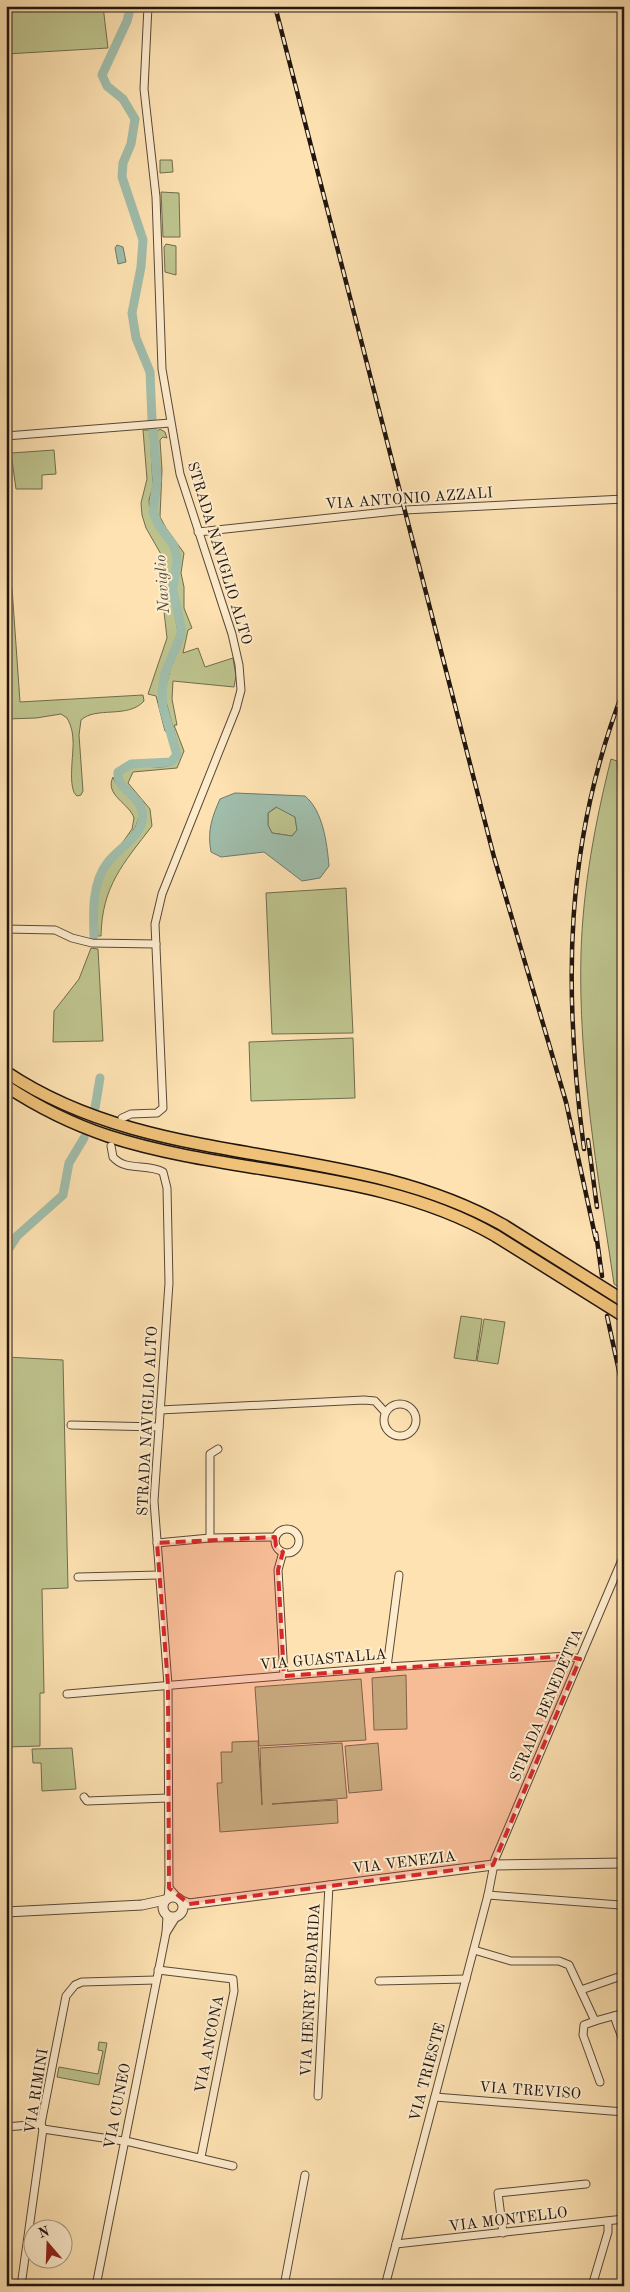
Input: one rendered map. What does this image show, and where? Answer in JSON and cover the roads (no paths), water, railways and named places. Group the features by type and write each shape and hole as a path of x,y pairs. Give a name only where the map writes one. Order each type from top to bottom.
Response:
{"highway":[{"path":"6,1072 59,1102 130,1129 166,1138 385,1180 439,1196 503,1226 624,1301"},
{"path":"6,1086 59,1116 109,1136 155,1148 390,1193 443,1211 496,1236 624,1316"}],"street":[{"name":"STRADA NAVIGLIO ALTO","path":"122,1118 131,1114 158,1113 163,1106 155,924 162,894 236,709 241,690 239,665 232,634 180,474 170,423 160,340 159,246 144,89 148,6"},
{"path":"6,436 170,423"},
{"name":"VIA ANTONIO AZZALI","path":"198,532 405,510 624,499"},
{"path":"6,929 54,930 89,942 156,944"},
{"name":"STRADA NAVIGLIO ALTO","path":"111,1146 112,1155 119,1162 159,1170 164,1174 167,1183 169,1283 154,1501 168,1685 169,1888 167,1899"},
{"path":"160,1410 364,1400 375,1402 385,1412 385,1427 393,1434 408,1434 415,1424 414,1411 404,1404 392,1406 385,1412"},
{"path":"71,1425 159,1427"},
{"path":"210,1538 210,1454 218,1450"},
{"path":"286,1529 293,1530 298,1535 297,1547 289,1552 284,1552 276,1546 275,1537 278,1532 286,1529"},
{"path":"157,1543 210,1538 275,1537"},
{"path":"284,1552 278,1570 284,1676"},
{"name":"STRADA BENEDETTA","path":"493,1865 624,1555"},
{"path":"78,1577 159,1575"},
{"path":"387,1667 399,1575"},
{"name":"VIA GUASTALLA","path":"67,1694 387,1667 568,1656 580,1658"},
{"path":"84,1797 87,1801 168,1798"},
{"name":"VIA VENEZIA","path":"6,1912 142,1905 167,1899 183,1903 493,1865 624,1863"},
{"name":"VIA TRIESTE","path":"385,2286 474,1950 488,1895 493,1865"},
{"name":"VIA HENRY BEDARIDA","path":"318,2096 330,1885"},
{"path":"167,1899 163,1909 169,1915 183,1903 169,1888"},
{"path":"488,1895 620,1905"},
{"name":"VIA VENEZIA","path":"142,1905 169,1915"},
{"name":"VIA CUNEO","path":"96,2286 169,1915"},
{"path":"474,1950 511,1961 559,1961 569,1965 595,2021"},
{"name":"VIA ANCONA","path":"158,1970 233,1979 234,1991 201,2157"},
{"path":"582,1990 624,1975"},
{"path":"380,1981 466,1979"},
{"name":"VIA RIMINI","path":"21,2286 42,2127 66,1996 69,1990 82,1982 156,1980"},
{"path":"600,2082 583,2035 584,2025 624,2013"},
{"path":"614,2016 624,2043"},
{"name":"VIA TREVISO","path":"435,2097 624,2112"},
{"path":"6,2127 42,2127 124,2141 201,2157 233,2166"},
{"path":"284,2286 304,2175"},
{"path":"503,2233 498,2193 586,2184"},
{"name":"VIA MONTELLO","path":"396,2244 624,2219"},
{"path":"592,2286 608,2232 608,2221"}],"waterway":[{"name":"Naviglio","path":"131,6 127,21 102,75 107,86 123,99 135,119 131,144 123,163 122,177 143,240 141,267 132,313 136,338 150,372 152,420"},
{"name":"Naviglio","path":"94,936 94,907 99,879 112,857 137,833 142,821 140,805 122,785 118,772 131,764 171,762 177,755 163,707 162,691 165,673 181,635 173,590 177,559 174,546 158,524 153,512 157,480 153,429"},
{"name":"Naviglio","path":"95,1108 100,1078"},
{"name":"Naviglio","path":"6,1253 17,1236 63,1195 69,1163 84,1138"}],"railway":[{"path":"275,6 494,857 566,1102 596,1240"},
{"path":"584,1149 573,1031 572,973 574,916 579,860 589,803 604,746 624,689"},
{"path":"588,1140 597,1207"},
{"path":"596,1233 602,1276"},
{"path":"607,1316 624,1394"}]}
